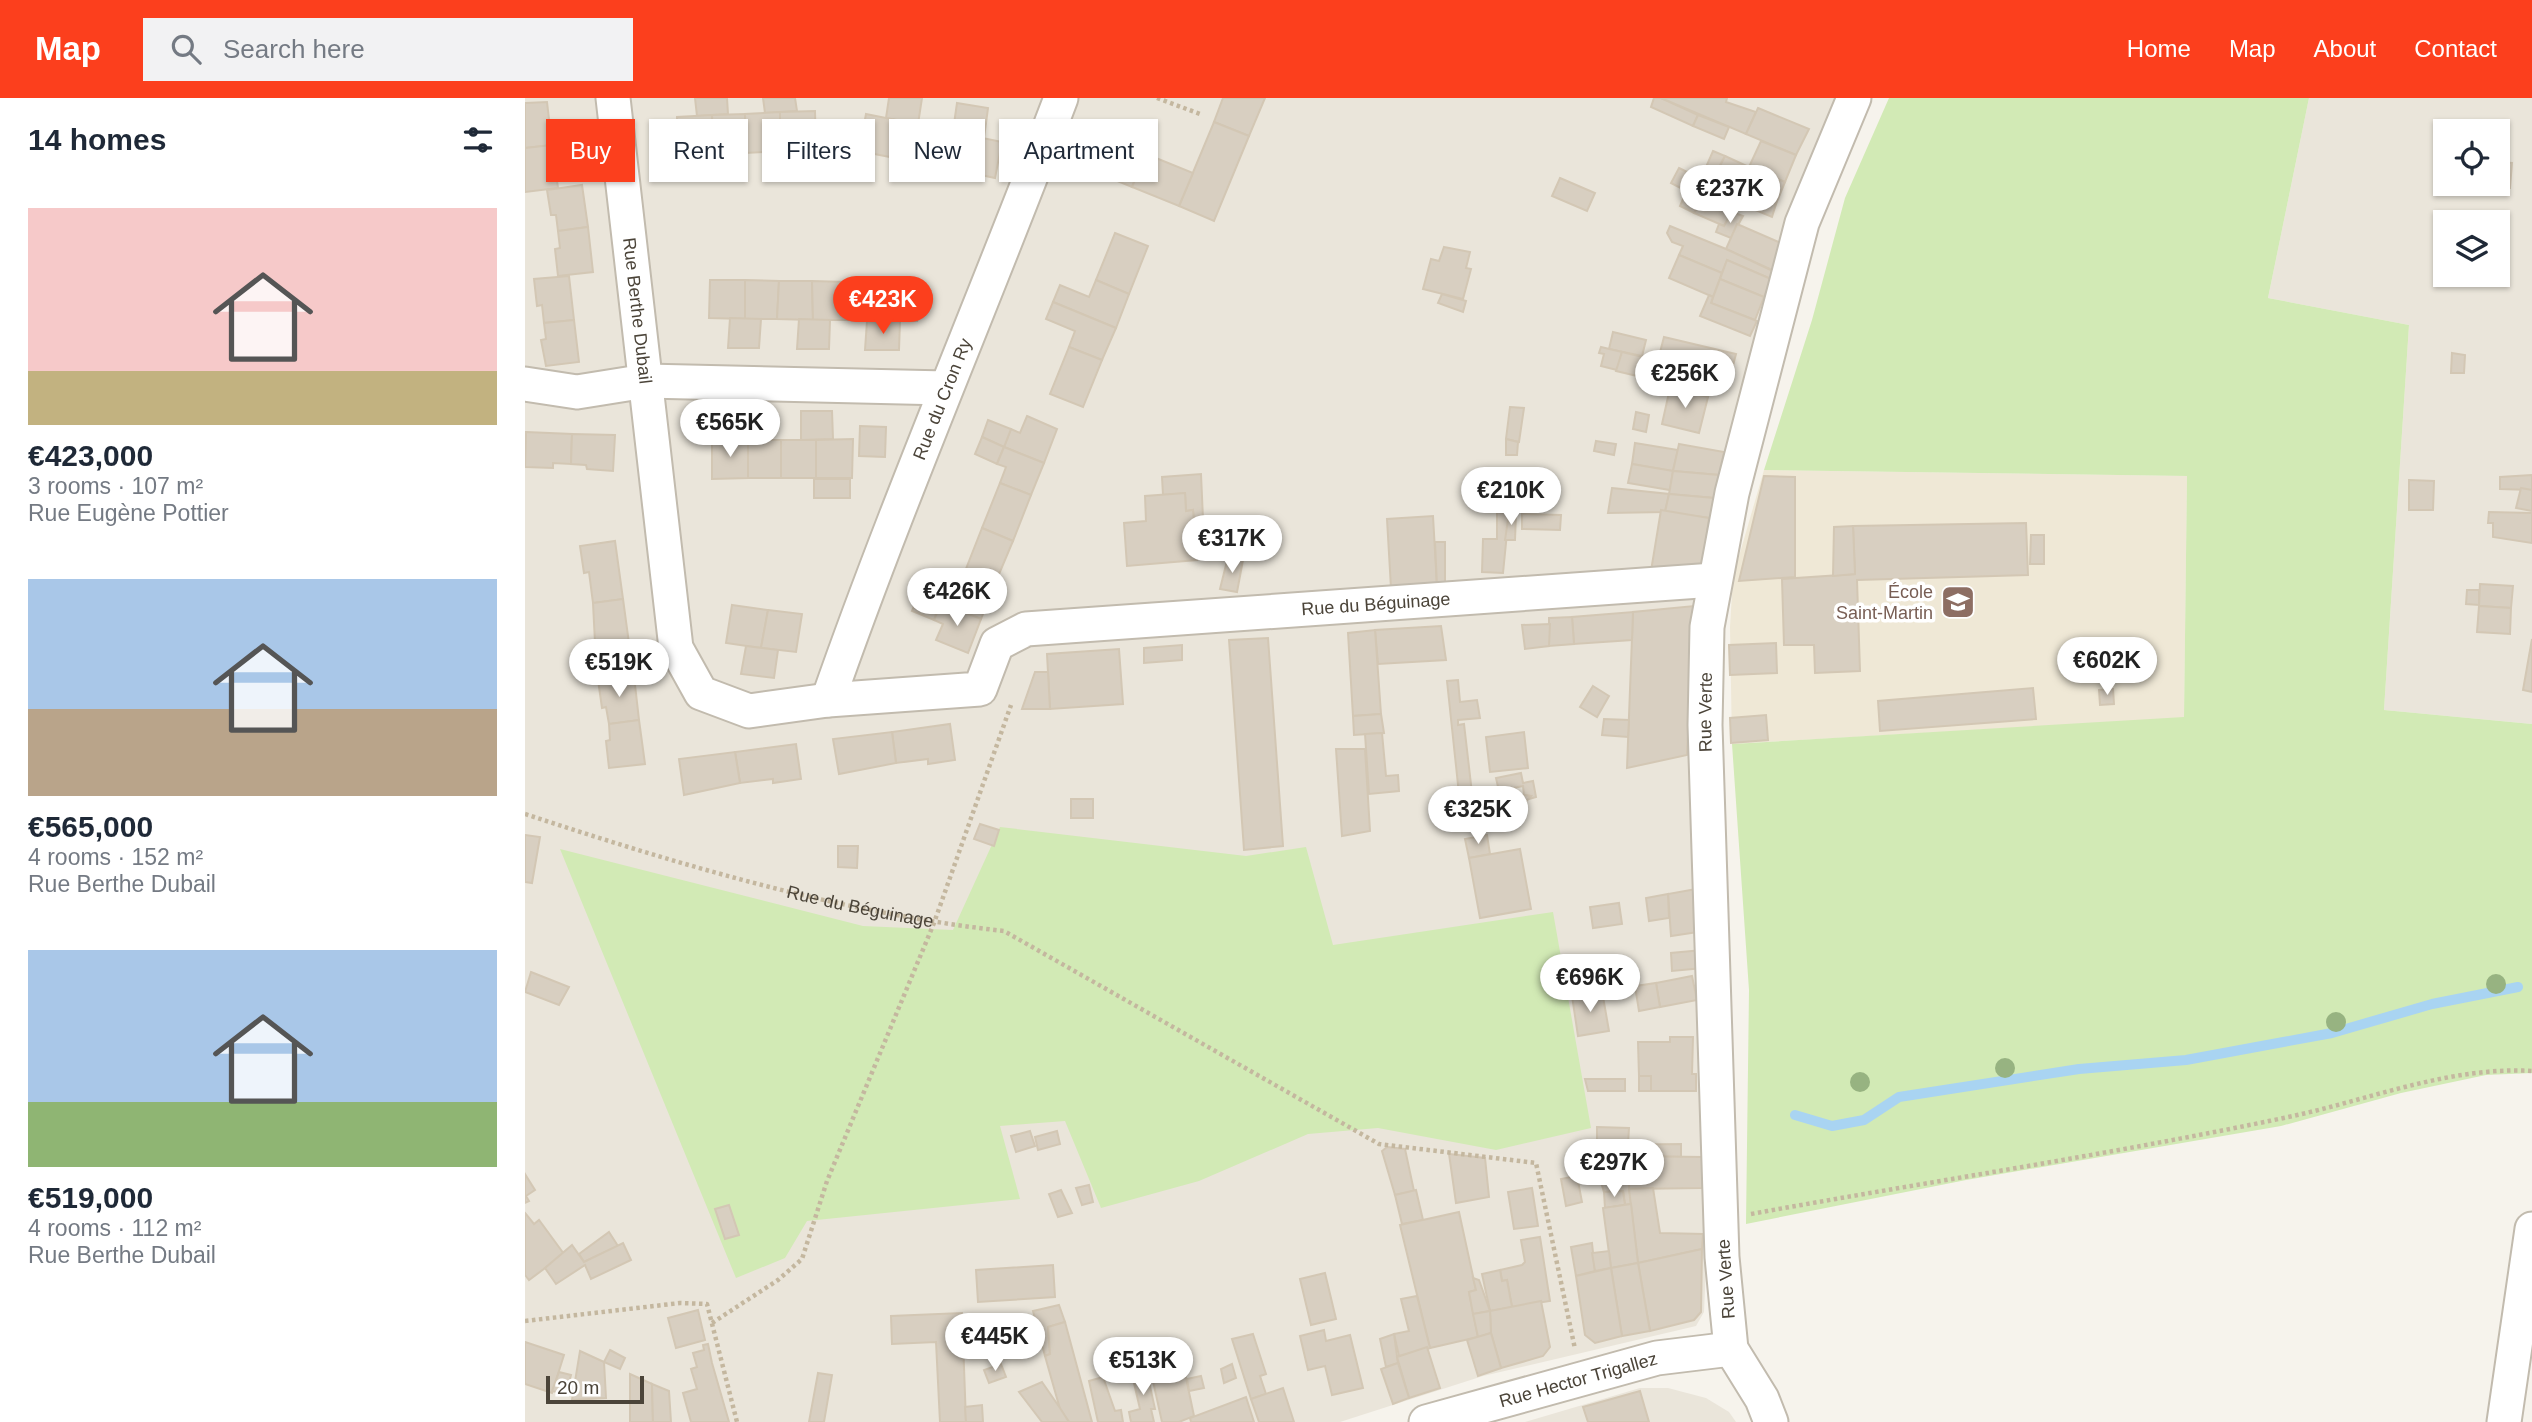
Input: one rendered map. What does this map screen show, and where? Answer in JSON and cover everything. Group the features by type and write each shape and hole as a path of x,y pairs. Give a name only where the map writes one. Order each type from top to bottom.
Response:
{"street":[{"name":"Rue Berthe Dubail","path":"614,98 676,648 701,693 749,712 828,700 980,689"},
{"name":"Rue du Cron Ry","path":"828,700 869,581 998,264 1061,98"},
{"name":"Rue Verte","path":"1731,1349 1723,1257 1705,725 1707,627 1732,493 1802,223 1854,98"},
{"path":"525,384 577,392 646,381 946,388"},
{"name":"Rue du Béguinage","path":"980,689 997,644 1026,629 1714,580"},
{"path":"2504,1422 2532,1229"},
{"path":"1731,1349 1762,1399 1771,1422"},
{"name":"Rue Hector Trigallez","path":"1426,1422 1657,1358 1731,1349"}],"path":[{"path":"1157,98 1200,114"},
{"name":"Rue du Béguinage","path":"525,814 634,850 726,875 934,923 1014,696"},
{"path":"712,1323 778,1280 802,1259 827,1181 934,923 1004,931 1379,1144 1536,1163 1581,1378"},
{"path":"1723,1219 2293,1116 2441,1080 2514,1070 2532,1071"},
{"path":"525,1321 680,1303 707,1304 737,1422"}],"shaded area":[{"path":"525,98 1839,98 1727,467 1710,1179 1704,1312 1696,1326 1483,1376 1340,1422 525,1422"},
{"path":"2309,98 2532,98 2532,724 2384,710 2409,325 2268,298"},
{"name":"École Saint-Martin","path":"1764,470 2187,476 2184,718 1732,744 1730,627 1733,577"},
{"path":"1640,1388 1668,1388 1706,1398 1729,1412 1736,1422 1525,1422"}],"green space":[{"path":"1889,98 2309,98 2268,298 2409,325 2384,710 2532,724 2532,1073 2486,1075 2401,1093 2281,1126 1966,1180 1746,1224 1749,990 1732,744 2184,717 2187,476 1764,470 1812,320 1845,198"},
{"path":"1000,827 1246,856 1306,847 1333,945 1553,912 1591,1128 1496,1150 1378,1128 1308,1134 1199,1181 1101,1208 1065,1121 1000,1126 1020,1199 807,1221 785,1258 736,1278 560,849 863,926 953,930"}],"building":[{"path":"695,98 727,98 728,114 697,116"},
{"path":"763,98 795,98 797,111 765,113"},
{"path":"889,98 922,98 919,119 886,118"},
{"path":"1223,98 1265,98 1249,136 1214,122"},
{"path":"1654,98 1661,98 1698,115 1693,126 1651,107"},
{"path":"1661,98 1727,98 1726,102 1756,112 1746,134"},
{"path":"547,102 549,119 546,119 546,146 525,148 525,103"},
{"path":"957,103 988,108 985,130 985,119 955,119"},
{"path":"1758,108 1809,129 1796,155 1746,134"},
{"path":"815,111 815,119 780,119 780,112"},
{"path":"780,112 780,119 762,119 762,152 748,153 748,119 745,119 745,114"},
{"path":"745,114 745,119 712,119 712,115"},
{"path":"866,114 891,119 889,157 875,154 875,119 865,119"},
{"path":"712,115 712,119 677,119"},
{"path":"1698,115 1729,127 1724,139 1693,126"},
{"path":"1214,122 1249,136 1214,221 1179,206"},
{"path":"985,138 999,141 995,178 985,176"},
{"path":"1761,141 1796,155 1785,182 1749,167"},
{"path":"546,146 546,182 557,182 558,188 525,192 525,148"},
{"path":"1713,151 1725,156 1720,166 1729,169 1723,182 1703,174"},
{"path":"1725,156 1749,167 1739,189 1723,182 1729,169 1720,166"},
{"path":"1158,159 1193,173 1179,206 1132,187 1134,182 1158,182"},
{"path":"1749,167 1785,182 1776,204 1739,189"},
{"path":"1679,168 1705,181 1696,196 1671,183"},
{"path":"1560,178 1595,193 1587,211 1552,196"},
{"path":"1120,182 1134,182 1132,187"},
{"path":"582,185 588,227 558,231 556,215 551,215 547,190"},
{"path":"1686,192 1702,198 1694,213 1680,206"},
{"path":"1752,194 1776,204 1772,217 1748,207"},
{"path":"1702,198 1732,212 1724,226 1694,213"},
{"path":"1732,212 1743,216 1731,238 1716,232 1719,224 1724,226"},
{"path":"1737,224 1783,244 1772,270 1726,249"},
{"path":"1670,226 1775,272 1771,279 1727,260 1722,273 1679,255 1683,246 1672,242 1667,233"},
{"path":"588,227 593,272 558,276 555,249 560,248 558,231"},
{"path":"1115,233 1148,246 1129,294 1096,280"},
{"path":"1444,247 1470,252 1466,268 1471,269 1463,299 1423,289 1431,259 1439,261"},
{"path":"1679,255 1722,273 1713,297 1669,278"},
{"path":"1727,260 1771,279 1764,297 1720,279"},
{"path":"569,276 574,320 544,323 542,305 537,306 534,279"},
{"path":"1720,279 1764,297 1755,320 1711,303"},
{"path":"710,280 745,280 745,319 709,318"},
{"path":"745,280 779,281 777,319 745,319"},
{"path":"1096,280 1129,294 1116,328 1053,302 1060,285 1089,297"},
{"path":"779,281 812,281 813,320 777,319"},
{"path":"812,281 846,282 846,320 813,320"},
{"path":"846,282 881,283 881,321 846,320"},
{"path":"881,283 918,283 917,321 881,321"},
{"path":"1442,294 1466,301 1463,312 1438,303"},
{"path":"1709,295 1713,297 1711,303 1757,321 1750,336 1700,316"},
{"path":"1053,302 1116,328 1102,360 1069,347 1075,331 1046,319"},
{"path":"730,318 761,319 759,348 728,348"},
{"path":"799,319 830,320 829,349 797,349"},
{"path":"574,320 579,362 546,366 541,340 546,339 544,323"},
{"path":"867,321 900,321 899,350 865,350"},
{"path":"1613,332 1646,340 1642,356 1609,349"},
{"path":"1664,337 1736,354 1730,377 1658,360"},
{"path":"1069,347 1102,360 1083,407 1050,394"},
{"path":"1601,347 1622,352 1617,370 1601,366 1604,354 1599,353"},
{"path":"1622,352 1676,365 1671,384 1616,371"},
{"path":"2452,353 2465,355 2464,373 2451,373"},
{"path":"1676,365 1713,374 1708,397 1670,388"},
{"path":"1670,388 1708,397 1699,433 1662,424"},
{"path":"1510,407 1524,408 1519,442 1506,439"},
{"path":"732,411 764,411 766,440 733,440"},
{"path":"801,411 832,411 833,439 801,440"},
{"path":"1636,412 1649,415 1646,432 1633,429"},
{"path":"1027,416 1057,429 1044,463 1004,447 1011,429 1020,433"},
{"path":"988,420 1011,429 1004,447 982,437"},
{"path":"860,426 886,427 885,457 859,456"},
{"path":"526,432 572,434 571,464 553,463 553,468 525,467"},
{"path":"572,434 615,435 613,471 587,469 586,465 571,464"},
{"path":"982,437 1004,447 997,464 975,454"},
{"path":"853,439 852,478 816,478 816,440"},
{"path":"1506,439 1518,442 1517,455 1506,455"},
{"path":"712,440 748,440 748,478 712,479"},
{"path":"748,440 781,440 781,478 748,478"},
{"path":"781,440 816,440 816,478 781,478"},
{"path":"1596,441 1616,444 1614,455 1594,451"},
{"path":"1635,443 1678,450 1673,471 1632,464"},
{"path":"1679,444 1724,452 1719,475 1673,471"},
{"path":"1004,447 1044,463 1031,495 1000,483 1006,467 997,464"},
{"path":"1632,464 1673,471 1670,490 1628,483"},
{"path":"1673,471 1719,475 1714,498 1669,494"},
{"path":"1201,474 1203,519 1194,520 1193,510 1186,511 1185,493 1163,495 1162,477"},
{"path":"2532,475 2532,490 2500,489 2500,477"},
{"path":"1764,476 1795,477 1795,577 1739,581"},
{"path":"814,479 850,479 850,498 814,498"},
{"path":"2409,480 2434,481 2433,510 2409,510"},
{"path":"1000,483 1031,495 1013,541 982,528"},
{"path":"1612,488 1669,494 1665,512 1608,513"},
{"path":"2521,488 2532,490 2532,511 2516,508"},
{"path":"1185,493 1186,511 1193,510 1197,560 1127,566 1124,523 1146,521 1145,496"},
{"path":"1669,494 1714,498 1710,518 1665,512"},
{"path":"1661,510 1709,518 1702,569 1651,571"},
{"path":"1497,512 1509,513 1503,573 1482,572 1483,539 1497,539"},
{"path":"2489,512 2532,513 2532,543 2493,537 2493,523 2488,523"},
{"path":"1509,513 1516,513 1515,540 1505,540"},
{"path":"1522,514 1561,515 1560,530 1522,529"},
{"path":"1433,516 1437,586 1391,588 1387,519"},
{"path":"2026,523 2028,575 1857,580 1860,671 1815,673 1814,645 1784,645 1782,579 1855,574 1853,526"},
{"path":"1853,526 1855,574 1833,576 1834,527"},
{"path":"982,528 1013,541 994,586 964,574"},
{"path":"2031,535 2044,535 2044,564 2030,564"},
{"path":"615,541 623,599 593,603 589,572 584,573 580,546"},
{"path":"1435,542 1445,542 1445,586 1437,586"},
{"path":"1228,557 1243,560 1237,592 1220,589"},
{"path":"964,574 994,586 981,619 941,603 948,586 957,590"},
{"path":"926,577 948,586 941,603 919,594"},
{"path":"2480,584 2513,586 2511,608 2479,606"},
{"path":"2467,590 2479,590 2479,605 2466,604"},
{"path":"919,594 941,603 934,620 912,611"},
{"path":"623,599 631,658 596,662 593,603"},
{"path":"941,603 981,619 968,653 936,640 943,624 934,620"},
{"path":"732,605 768,610 761,648 726,643"},
{"path":"1694,606 1687,755 1627,768 1633,612"},
{"path":"2479,606 2511,608 2510,634 2477,632"},
{"path":"768,610 802,614 796,652 761,648"},
{"path":"1633,612 1632,640 1574,644 1572,617"},
{"path":"1572,617 1574,644 1549,646 1549,618"},
{"path":"1550,624 1549,646 1525,649 1522,625"},
{"path":"1441,626 1446,660 1378,664 1375,630"},
{"path":"1375,630 1381,714 1353,716 1348,633"},
{"path":"1268,638 1283,846 1244,850 1229,640"},
{"path":"2532,639 2532,692 2523,690"},
{"path":"1776,643 1777,673 1730,675 1729,645"},
{"path":"1182,645 1182,660 1144,663 1144,648"},
{"path":"746,646 778,650 774,678 741,674"},
{"path":"1119,649 1123,704 1050,709 1047,654"},
{"path":"1035,672 1048,672 1050,709 1022,709"},
{"path":"634,676 639,720 609,724 606,707 602,708 598,680"},
{"path":"1458,680 1460,702 1477,700 1480,718 1458,720 1458,725 1464,724 1472,793 1459,794 1447,681"},
{"path":"1593,686 1609,696 1597,717 1580,707"},
{"path":"2033,688 2036,719 1880,731 1878,701"},
{"path":"2113,689 2114,704 2100,705 2099,690"},
{"path":"1381,714 1384,733 1354,735 1353,716"},
{"path":"1766,715 1768,740 1731,743 1730,718"},
{"path":"1604,719 1629,720 1628,737 1602,735"},
{"path":"639,720 645,764 609,768 606,741 610,740 609,724"},
{"path":"950,724 955,760 928,764 928,759 896,763 892,732"},
{"path":"892,732 896,763 839,774 833,739"},
{"path":"1524,732 1528,768 1490,772 1486,737"},
{"path":"1382,733 1386,776 1398,775 1399,791 1369,794 1365,734"},
{"path":"796,744 801,779 773,783 773,779 740,783 735,752"},
{"path":"1336,749 1365,749 1370,831 1342,836"},
{"path":"735,752 740,783 684,795 679,759"},
{"path":"1521,773 1523,783 1533,781 1536,797 1529,799 1531,796 1524,795 1523,786 1499,791 1496,778"},
{"path":"1531,796 1520,808 1497,812 1494,800"},
{"path":"1071,799 1093,799 1093,818 1071,818"},
{"path":"980,824 999,830 994,846 974,839"},
{"path":"525,835 540,837 532,883 525,882"},
{"path":"1487,835 1490,854 1469,858 1465,839"},
{"path":"838,846 858,846 857,868 838,867"},
{"path":"1520,849 1531,909 1480,918 1469,858"},
{"path":"1702,888 1705,931 1671,936 1668,894"},
{"path":"1668,894 1669,918 1649,921 1646,898"},
{"path":"1619,903 1622,924 1593,928 1590,907"},
{"path":"1702,950 1703,968 1672,971 1671,953"},
{"path":"531,972 569,987 559,1005 525,992"},
{"path":"1692,976 1697,1000 1660,1007 1656,983"},
{"path":"1656,983 1660,1007 1639,1011 1635,986"},
{"path":"1602,991 1609,1031 1578,1036 1572,996"},
{"path":"1670,1037 1693,1037 1692,1074 1696,1074 1696,1091 1651,1091 1651,1076 1639,1076 1638,1042 1670,1042"},
{"path":"1639,1076 1651,1076 1651,1091 1639,1091"},
{"path":"1585,1079 1625,1079 1625,1091 1588,1091"},
{"path":"1597,1127 1629,1128 1628,1144 1597,1145"},
{"path":"1030,1131 1035,1146 1016,1152 1011,1136"},
{"path":"1057,1131 1060,1144 1038,1150 1035,1137"},
{"path":"1681,1144 1681,1157 1626,1156 1627,1169 1598,1173 1595,1145"},
{"path":"1387,1147 1405,1149 1414,1191 1395,1195 1382,1151"},
{"path":"1449,1154 1485,1158 1489,1197 1456,1203"},
{"path":"1626,1156 1703,1157 1702,1188 1629,1189"},
{"path":"1627,1169 1631,1204 1625,1205 1623,1191 1604,1192 1598,1173"},
{"path":"525,1174 535,1190 526,1196 529,1201 525,1203"},
{"path":"1577,1176 1582,1202 1566,1206 1561,1179"},
{"path":"1089,1185 1093,1202 1082,1205 1076,1188"},
{"path":"1532,1188 1538,1226 1514,1229 1508,1192"},
{"path":"1653,1188 1660,1233 1703,1234 1702,1249 1638,1263 1629,1189"},
{"path":"1061,1190 1072,1213 1058,1217 1049,1194"},
{"path":"1416,1190 1423,1220 1402,1224 1395,1195"},
{"path":"1623,1191 1625,1205 1605,1208 1604,1192"},
{"path":"1631,1204 1638,1263 1611,1268 1603,1208"},
{"path":"729,1205 739,1235 725,1239 715,1209"},
{"path":"1459,1212 1476,1290 1469,1292 1478,1337 1430,1348 1400,1225"},
{"path":"525,1213 534,1224 539,1220 564,1254 529,1280 525,1275"},
{"path":"609,1232 618,1246 584,1262 579,1254"},
{"path":"1540,1237 1550,1301 1512,1307 1507,1280 1502,1281 1500,1270 1522,1265 1525,1262 1521,1240"},
{"path":"623,1243 631,1260 591,1279 585,1265 556,1284 545,1268 572,1245 584,1262"},
{"path":"1592,1243 1595,1271 1576,1276 1571,1247"},
{"path":"1702,1249 1701,1312 1694,1320 1650,1331 1638,1263"},
{"path":"1609,1251 1611,1268 1595,1271 1592,1253"},
{"path":"1638,1263 1650,1331 1622,1336 1611,1268"},
{"path":"1053,1265 1055,1297 978,1302 976,1270"},
{"path":"1611,1268 1622,1336 1595,1343 1585,1335 1576,1276"},
{"path":"1500,1270 1502,1281 1507,1280 1512,1307 1490,1311 1482,1274"},
{"path":"1325,1273 1336,1319 1311,1325 1300,1279"},
{"path":"1473,1278 1479,1280 1490,1311 1473,1314 1469,1292 1476,1290"},
{"path":"1417,1296 1430,1348 1399,1356 1394,1334 1409,1331 1401,1299"},
{"path":"1541,1301 1550,1347 1543,1356 1501,1368 1491,1333 1490,1311"},
{"path":"1059,1305 1065,1322 1048,1327 1050,1354 1045,1356 1033,1311"},
{"path":"698,1310 705,1340 676,1348 668,1318"},
{"path":"1490,1311 1491,1333 1478,1337 1473,1314"},
{"path":"962,1313 966,1422 940,1422 936,1342 892,1344 891,1316"},
{"path":"1065,1322 1092,1422 1069,1422 1060,1409 1045,1356 1050,1354 1048,1327"},
{"path":"1324,1330 1326,1341 1350,1335 1363,1388 1332,1395 1325,1366 1308,1370 1300,1336"},
{"path":"1491,1333 1501,1368 1478,1376 1467,1340"},
{"path":"1253,1334 1266,1374 1260,1376 1266,1394 1251,1399 1232,1339"},
{"path":"1394,1334 1398,1363 1386,1367 1380,1339"},
{"path":"525,1342 564,1355 552,1393 525,1384"},
{"path":"708,1344 729,1422 691,1422 683,1393 697,1389 691,1369 697,1367 693,1353 704,1350 703,1345"},
{"path":"1427,1347 1440,1388 1409,1398 1397,1357"},
{"path":"610,1350 625,1358 620,1369 604,1362"},
{"path":"580,1351 604,1362 606,1398 572,1400"},
{"path":"1181,1354 1194,1416 1179,1422 1162,1422 1149,1363"},
{"path":"1398,1363 1409,1398 1393,1404 1381,1369"},
{"path":"1001,1364 1006,1377 989,1383 984,1370"},
{"path":"1232,1364 1236,1378 1224,1383 1221,1369"},
{"path":"1141,1366 1146,1368 1155,1409 1151,1409 1154,1422 1131,1422 1129,1412 1140,1409 1131,1370"},
{"path":"559,1372 571,1375 566,1394 552,1391"},
{"path":"818,1373 832,1375 824,1422 809,1422"},
{"path":"630,1374 652,1384 653,1422 630,1422"},
{"path":"1201,1376 1204,1388 1189,1391 1187,1379"},
{"path":"1103,1377 1115,1411 1121,1410 1123,1422 1098,1422 1089,1381"},
{"path":"1042,1382 1069,1422 1042,1422 1019,1392"},
{"path":"652,1384 669,1391 671,1422 653,1422"},
{"path":"1283,1388 1294,1422 1259,1422 1251,1399"},
{"path":"1640,1391 1649,1422 1588,1422 1583,1407"},
{"path":"1246,1397 1254,1422 1191,1422 1190,1418"},
{"path":"982,1405 983,1422 966,1422 965,1407"}],"waterway":[{"path":"1795,1115 1832,1126 1864,1120 1899,1097 2079,1069 2186,1060 2332,1033 2432,1004 2518,987"}],"place":[{"name":"École Saint-Martin","path":"1958,602"}]}
